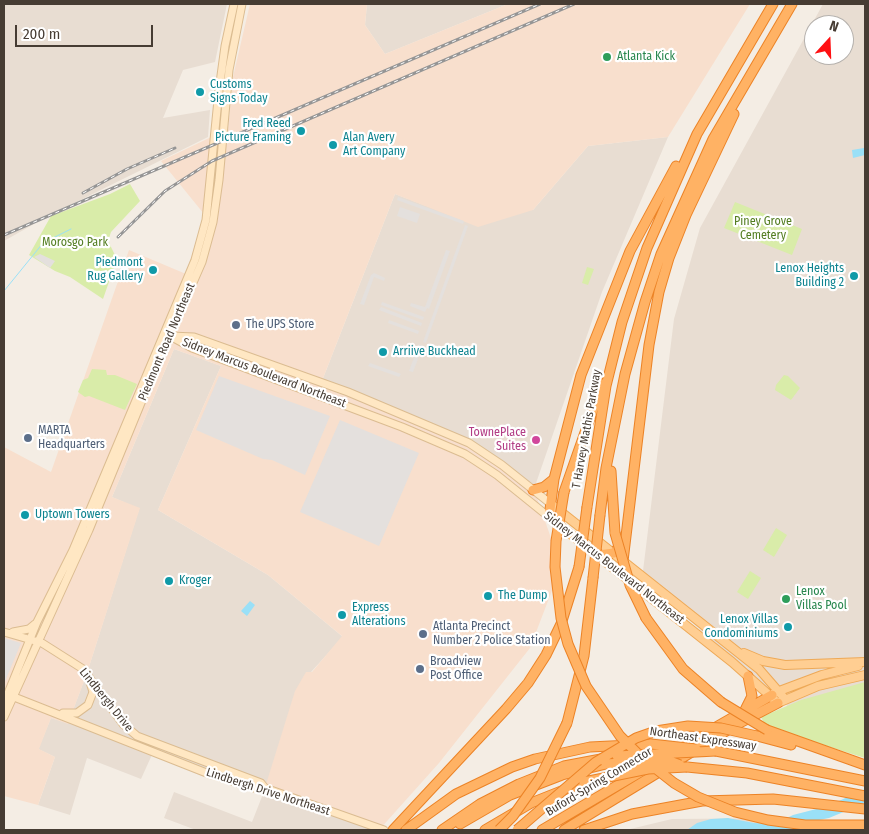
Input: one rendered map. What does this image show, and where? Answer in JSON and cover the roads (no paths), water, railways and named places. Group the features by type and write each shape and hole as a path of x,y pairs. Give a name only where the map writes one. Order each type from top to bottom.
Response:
{"highway":[{"name":"T Harvey Mathis Parkway","path":"392,830 506,709 528,683 546,655 561,624 579,567 599,421 615,350 647,248 697,134 773,4"},
{"name":"T Harvey Mathis Parkway","path":"499,830 513,816 540,778 567,723 584,656 600,515 613,433 637,326 661,254 713,139 792,4"},
{"path":"623,561 649,345 664,275 697,189 772,37"},
{"path":"549,517 554,479 576,389 622,269 653,207 682,155 697,134"},
{"path":"615,350 564,492 557,533 555,567 561,618 568,644 586,686 620,736 641,757 674,783 698,797 735,812 798,824 865,825"},
{"path":"613,433 610,480 615,533 630,585 646,618 683,669 721,702 767,730 865,765"},
{"path":"533,490 544,487 554,479"},
{"path":"598,555 614,553 627,537"},
{"path":"744,710 752,696 748,676"},
{"name":"Buford-Spring Connector","path":"542,830 775,693"},
{"name":"Buford-Spring Connector","path":"564,830 736,725 782,701"},
{"path":"517,830 596,762 636,738 661,730 688,726 721,728 830,754"},
{"name":"Northeast Expressway","path":"406,830 435,807 472,785 528,761 590,747 651,744 716,752 865,781"},
{"path":"442,830 480,804 519,784 564,766 616,756 716,752"},
{"path":"452,830 510,795 562,775 606,764 667,760 687,767"},
{"path":"485,830 531,802 584,782 648,769 687,767 747,773 865,796"},
{"path":"584,830 632,814 676,804 726,799 773,799 865,809"}],"main road":[{"name":"Piedmont Road Northeast","path":"34,640 37,622 74,550 195,260 206,220 220,83 234,4"},
{"name":"Piedmont Road Northeast","path":"4,703 89,530 202,262 213,222 221,168 232,47 242,4"},
{"name":"Sidney Marcus Boulevard Northeast","path":"170,336 194,337 406,416 469,443 493,458 768,677 775,693"},
{"name":"Sidney Marcus Boulevard Northeast","path":"170,336 192,348 394,423 465,454 492,472 748,676 775,693 782,701"},
{"path":"5,632 29,629 37,622"},
{"name":"Lindbergh Drive","path":"5,632 34,640 63,654 83,669 123,724 137,736 261,783 265,788"},
{"path":"731,647 763,661 785,665 865,663"},
{"path":"775,693 822,675 865,663"},
{"path":"55,712 77,713 88,705 92,697 93,688 83,669"},
{"path":"782,701 818,686 865,675"},
{"name":"Piedmont Road Northeast","path":"4,717 8,694"},
{"name":"Lindbergh Drive Northeast","path":"8,694 153,752 232,781 254,788 265,788 384,830"}],"water":[{"path":"864,148 865,155 853,158 852,150"},
{"path":"250,601 255,605 247,616 241,611"},
{"path":"865,789 865,803 829,818 809,822 793,830 687,830 697,823 711,819 728,818 754,823 775,824 793,815 828,806"}],"waterway":[{"path":"4,291 43,243 71,229"}],"railway":[{"path":"4,235 540,4"},
{"path":"118,237 165,191 212,161 574,4"},
{"path":"83,193 127,169 175,148"}],"place":[{"name":"Atlanta Kick","path":"607,57"},
{"name":"Customs Signs Today","path":"200,92"},
{"name":"Fred Reed Picture Framing","path":"301,131"},
{"name":"Alan Avery Art Company","path":"333,145"},
{"name":"Piedmont Rug Gallery","path":"153,270"},
{"name":"Lenox Heights Building 2","path":"854,276"},
{"name":"The UPS Store","path":"236,325"},
{"name":"Arriive Buckhead","path":"383,352"},
{"name":"MARTA Headquarters","path":"28,438"},
{"name":"TownePlace Suites","path":"536,440"},
{"name":"Uptown Towers","path":"25,515"},
{"name":"Kroger","path":"169,581"},
{"name":"The Dump","path":"488,596"},
{"name":"Lenox Villas Pool","path":"786,599"},
{"name":"Express Alterations","path":"342,615"},
{"name":"Lenox Villas Condominiums","path":"788,627"},
{"name":"Atlanta Precinct Number 2 Police Station","path":"423,634"},
{"name":"Broadview Post Office","path":"420,669"}],"park label":[{"name":"Piney Grove Cemetery","path":"763,229"},
{"name":"Morosgo Park","path":"75,243"}]}
